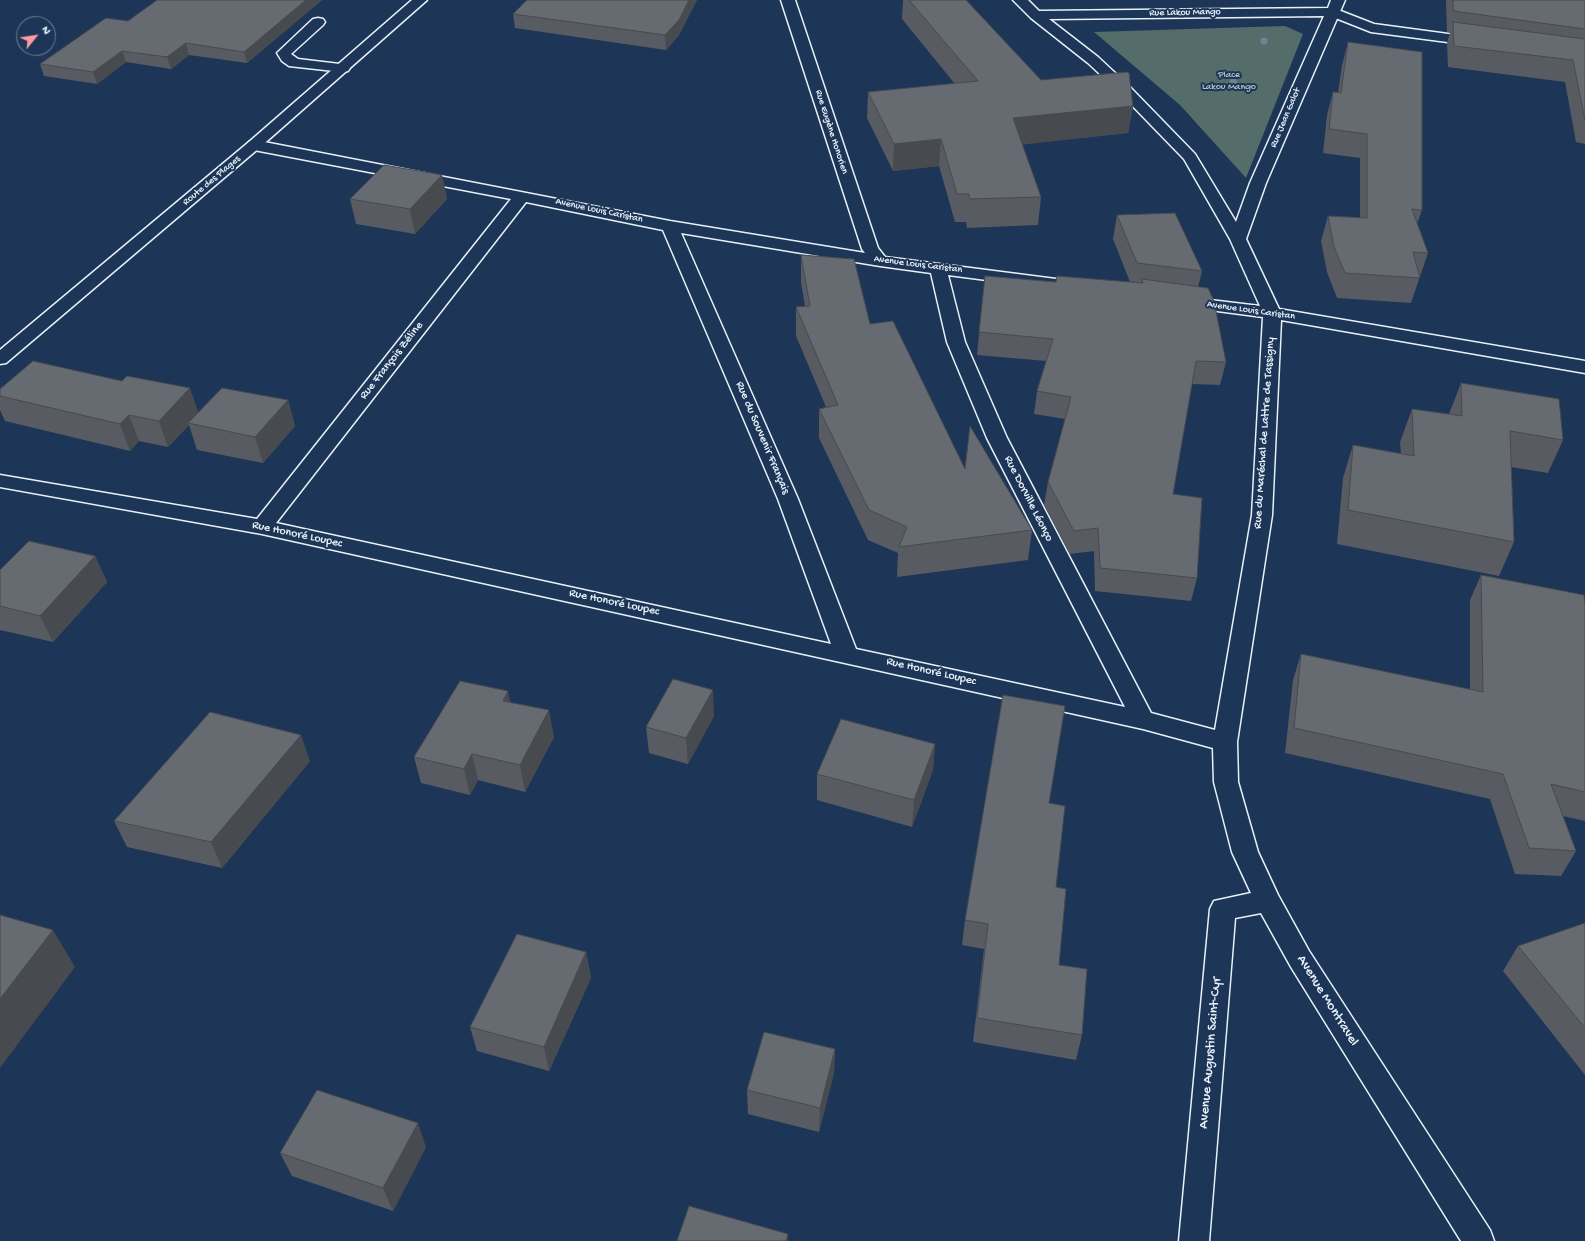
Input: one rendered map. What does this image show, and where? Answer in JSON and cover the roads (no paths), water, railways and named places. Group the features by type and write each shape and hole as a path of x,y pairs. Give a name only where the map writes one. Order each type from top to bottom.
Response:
{"street":[{"name":"Route des Plages","path":"0,359 254,145 420,0"},
{"name":"Rue Eugène Honorien","path":"788,0 870,249 880,261"},
{"name":"Rue du Maréchal de Lattre de Tassigny","path":"1020,0 1036,15 1093,60 1113,78 1190,157 1238,239 1272,314 1262,515 1225,742"},
{"path":"1336,6 1371,28 1493,44"},
{"name":"Rue Lakou Mango","path":"1036,15 1336,6"},
{"name":"Rue Jean Galot","path":"1238,239 1258,183 1317,45 1336,6"},
{"path":"318,22 284,53 287,58 294,63 343,68"},
{"name":"Avenue Louis Caristan","path":"254,145 670,226 880,261 1070,286"},
{"name":"Rue François Zéline","path":"262,527 522,196"},
{"name":"Rue du Souvenir Français","path":"670,226 788,499 846,653"},
{"name":"Rue Dorville Léonço","path":"938,268 956,342 997,438 1143,720"},
{"name":"Avenue Louis Caristan","path":"1171,300 1272,314 1585,366"},
{"name":"Rue Honoré Loupec","path":"0,480 262,527 846,653 1143,720 1225,742"},
{"name":"Avenue Montravel","path":"1225,742 1226,782 1245,852 1268,901 1300,959 1479,1241"},
{"name":"Avenue Augustin Saint-Cyr","path":"1194,1241 1223,909 1268,901"}],"park label":[{"name":"Place Lakou Mango","path":"1229,80"}]}
